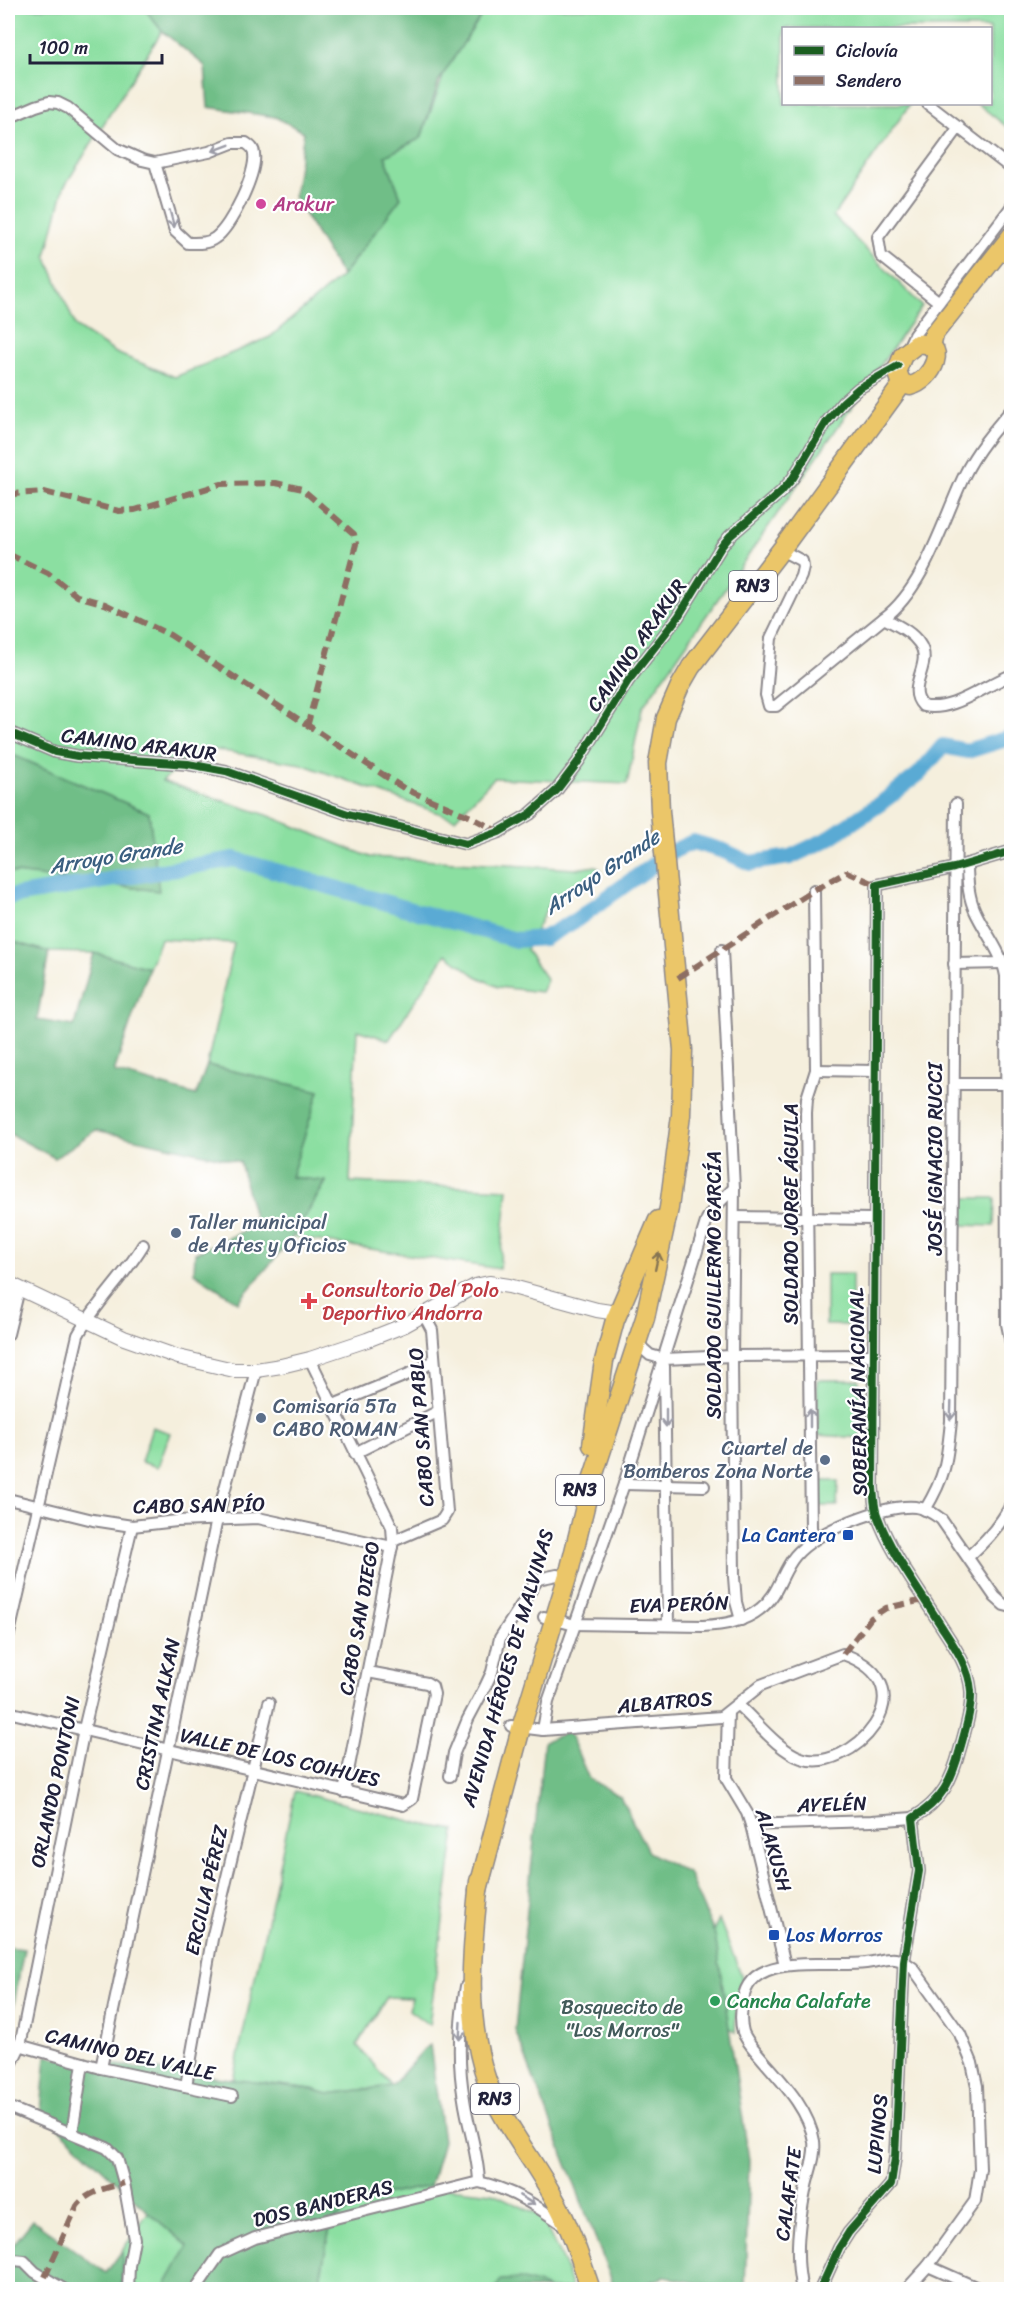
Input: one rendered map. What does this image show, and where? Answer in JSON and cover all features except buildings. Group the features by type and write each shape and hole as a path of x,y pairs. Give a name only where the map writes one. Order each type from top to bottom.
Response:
{"highway":[{"path":"931,347 934,334 1011,235"},
{"path":"900,375 910,386 915,385 931,371 936,358 936,352 923,344 917,344 907,350"},
{"name":"AVENIDA HÉROES DE MALVINAS","path":"591,2289 569,2229 546,2183 505,2119 488,2081 473,2018 471,1952 478,1890 516,1727 549,1618 574,1552 590,1486 645,1318 666,1220 684,1083 670,902 660,811 659,747 671,705 691,667 781,550 900,375 903,355 907,350"},
{"name":"AVENIDA HÉROES DE MALVINAS","path":"549,1618 557,1575 592,1445 604,1361 610,1338 618,1310 671,1185"},
{"path":"618,1310 632,1307 645,1318"},
{"path":"604,1361 615,1370 630,1366"}],"street":[{"path":"8,118 49,102 58,103 68,108 117,149 155,163 209,152 232,143 246,142 255,153 254,164 243,195 223,230 207,243 188,243 175,231 155,163"},
{"path":"929,105 1011,169"},
{"path":"939,302 881,256 878,237 959,127"},
{"name":"AVENIDA HÉROES DE MALVINAS","path":"907,350 914,335 1011,206"},
{"name":"CAMINO ARAKUR","path":"8,732 55,752 77,756 188,764 226,771 348,814 466,844 499,832 530,814 556,791 578,762 628,681 678,616 721,547 730,536 781,492 793,478 826,423 843,402 859,388 900,375"},
{"path":"781,550 802,561 803,567 801,576 771,638 768,651 766,695 769,706 776,706 905,600 918,579 974,457 1011,409"},
{"path":"884,618 912,636 924,651 924,663 916,694 923,706 942,707 1011,675"},
{"name":"JOSÉ IGNACIO RUCCI","path":"926,1510 945,1471 951,1421 956,804"},
{"path":"954,868 1011,851"},
{"path":"967,864 968,889 974,910 1004,963 1006,976 1007,1324 1011,1348"},
{"name":"SOBERANÍA NACIONAL","path":"913,1818 929,1808 943,1793 951,1778 968,1718 971,1693 969,1678 960,1657 891,1546 877,1513 873,1488 877,885 954,868"},
{"name":"SOLDADO JORGE ÁGUILA","path":"814,890 816,1070 807,1098 806,1113 811,1528 815,1538"},
{"name":"SOLDADO GUILLERMO GARCÍA","path":"722,950 734,1188 732,1356 734,1577 736,1602 741,1620"},
{"path":"954,964 1004,963"},
{"path":"816,1070 875,1071"},
{"path":"954,1084 1008,1084"},
{"path":"543,1730 548,1702 624,1484 707,1219 734,1188"},
{"path":"734,1217 873,1219"},
{"path":"8,1638 78,1335 86,1320 143,1245"},
{"path":"8,1334 14,1286 124,1338 178,1357 234,1370 256,1370 310,1359 367,1340 424,1315 470,1288 489,1283 509,1286 597,1310 618,1310"},
{"path":"597,1310 610,1338"},
{"name":"CABO SAN PABLO","path":"393,1544 446,1517 447,1512 432,1330 424,1315"},
{"path":"639,1338 642,1348 650,1355 664,1359 873,1355"},
{"path":"630,1366 650,1355"},
{"name":"CABO SAN DIEGO","path":"310,1359 392,1527 393,1544 344,1792"},
{"path":"664,1359 668,1625"},
{"path":"331,1406 421,1369 434,1360"},
{"name":"CRISTINA ALKAN","path":"101,2068 217,1519 256,1370"},
{"path":"354,1453 438,1412"},
{"path":"624,1484 704,1486"},
{"name":"CABO SAN PÍO","path":"8,1499 39,1508 132,1526 177,1521 269,1519 393,1544"},
{"path":"968,1557 989,1539 1011,1503"},
{"name":"EVA PERÓN","path":"549,1618 576,1624 668,1625 722,1625 741,1620 759,1610 772,1599 796,1555 815,1538 877,1513 896,1508 917,1507 926,1510"},
{"path":"926,1510 941,1519 995,1597 1004,1605 1011,1607"},
{"name":"ORLANDO PONTONI","path":"8,2071 20,2046 84,1729 132,1526"},
{"path":"450,1776 454,1753 489,1680 500,1638 538,1579 557,1575"},
{"name":"ALBATROS","path":"516,1727 543,1730 721,1717 761,1685 843,1654 855,1658 874,1673 884,1692 880,1715 868,1734 854,1746 825,1760 812,1761 787,1751 738,1705"},
{"name":"VALLE DE LOS COIHUES","path":"8,1712 403,1805 412,1799 434,1694 432,1686 428,1683 368,1672"},
{"name":"ERCILIA PÉREZ","path":"186,2086 212,1939 269,1703"},
{"name":"ALAKUSH","path":"728,1712 726,1778 747,1813 751,1825 785,1965"},
{"path":"904,1961 919,1871 913,1818"},
{"name":"AYELÉN","path":"751,1825 913,1818"},
{"path":"471,1952 461,2016 459,2046 464,2098 477,2156 479,2182 509,2190 569,2229"},
{"path":"785,1965 851,1964 895,1957 904,1961 913,1968 960,2034 972,2063 976,2086 980,2169 975,2201 928,2266 906,2289"},
{"name":"LUPINOS","path":"820,2289 849,2232 891,2184 895,2158 904,1961"},
{"name":"CALAFATE","path":"785,1965 766,1970 748,1983 741,2013 743,2031 750,2045 803,2111 814,2140 798,2237 797,2258 802,2289"},
{"name":"CAMINO DEL VALLE","path":"8,2042 101,2068 232,2096"},
{"path":"72,2133 83,2063"},
{"path":"8,2108 107,2148 117,2158 134,2239 128,2289"},
{"name":"DOS BANDERAS","path":"195,2289 220,2254 255,2238 479,2182"},
{"path":"8,2264 14,2260 24,2261 35,2272 65,2289"},
{"path":"928,2266 982,2289"}],"green space":[{"path":"8,8 144,8 162,31 64,187 46,256 76,327 116,353 175,377 270,337 342,276 401,198 385,156 421,138 445,71 486,8 1011,8 1011,130 979,105 992,105 992,27 782,27 782,105 909,105 833,216 922,306 642,708 627,784 494,778 455,819 301,764 205,748 162,781 267,815 370,857 575,869 596,866 602,872 552,898 526,950 547,980 541,992 498,987 476,976 446,954 389,1040 357,1030 350,1182 508,1189 499,1269 293,1237 326,1182 291,1177 319,1091 207,1065 234,943 160,939 149,968 94,953 49,952 11,941 8,952 8,872 158,891 149,813 8,753"},
{"path":"144,8 486,8 439,81 421,138 385,156 401,198 342,276 294,197 304,132 275,117 208,107 205,66 162,31"},
{"path":"8,753 149,813 159,891 8,872"},
{"path":"11,941 49,952 37,1020 74,1026 94,953 149,968 114,1072 196,1095 207,1065 319,1091 291,1177 326,1181 293,1237 238,1302 194,1273 195,1253 256,1225 240,1162 96,1130 55,1158 8,1133 8,952"},
{"path":"957,1198 995,1198 994,1226 956,1225"},
{"path":"826,1274 852,1274 852,1325 826,1325"},
{"path":"817,1380 859,1380 861,1438 818,1435"},
{"path":"152,1427 170,1433 158,1467 141,1462"},
{"path":"820,1481 838,1481 837,1506 820,1506"},
{"name":"Bosquecito de \"Los Morros\"","path":"569,1732 589,1779 620,1796 648,1852 688,1873 715,1935 749,2160 745,2289 732,2289 665,2277 628,2289 615,2289 515,2030 544,1741"},
{"path":"295,1791 430,1826 455,1830 429,2025 409,2010 412,1998 387,1997 357,2045 392,2086 328,2094 312,2089 233,2080"},
{"path":"719,1919 743,1980 737,1997 735,2032 721,2022 707,1945"},
{"path":"8,1947 24,1949 9,2031 8,2031"},
{"path":"430,2045 443,2141 430,2186 373,2197 331,2222 318,2289 164,2289 188,2246 148,2212 41,2111 46,2056 312,2089 328,2094 392,2086"},
{"path":"430,2186 493,2193 541,2216 565,2266 572,2289 547,2289 542,2286 501,2280 495,2289 416,2290 409,2287 408,2290 318,2290 331,2222 373,2197"},
{"path":"148,2212 188,2246 164,2289 122,2289 122,2251"},
{"path":"33,2220 106,2273 122,2251 122,2289 8,2289 8,2251"},
{"path":"520,2279 547,2289 495,2289 501,2280"}],"waterway":[{"name":"Arroyo Grande","path":"8,897 234,859 516,940 544,938 576,920 671,852 693,842 724,851 750,863 790,857 826,840 881,803 919,774 943,746 967,751 1012,737"}],"marked path":[{"path":"8,496 44,492 119,511 135,510 221,484 276,483 302,489 354,534 356,544 307,727"},
{"path":"8,554 48,573 77,596 105,604 170,635 405,789 471,817 499,832"},
{"path":"678,978 814,890 847,872 877,885"},
{"path":"843,1654 871,1618 886,1608 924,1600"},
{"path":"45,2277 81,2201 92,2193 124,2183"}],"cycle path":[{"path":"8,732 55,752 77,756 188,764 226,771 348,814 466,844 499,832 530,814 556,791 578,762 628,681 678,617 721,547 730,536 781,492 793,478 826,423 843,402 859,388 898,366"},
{"path":"820,2290 849,2232 891,2184 895,2158 904,1961 919,1871 913,1818 939,1797 949,1780 966,1727 971,1698 970,1681 963,1663 889,1543 877,1515 874,1501 877,885 954,868 1012,851"}],"place":[{"name":"Arakur","path":"261,204"},
{"name":"Taller municipal de Artes y Oficios","path":"176,1233"},
{"name":"Consultorio Del Polo Deportivo Andorra","path":"309,1301"},
{"name":"Comisaría 5Ta CABO ROMAN","path":"261,1418"},
{"name":"Cuartel de Bomberos Zona Norte","path":"825,1460"},
{"name":"La Cantera","path":"848,1535"},
{"name":"Los Morros","path":"774,1935"},
{"name":"Cancha Calafate","path":"715,2001"}]}
